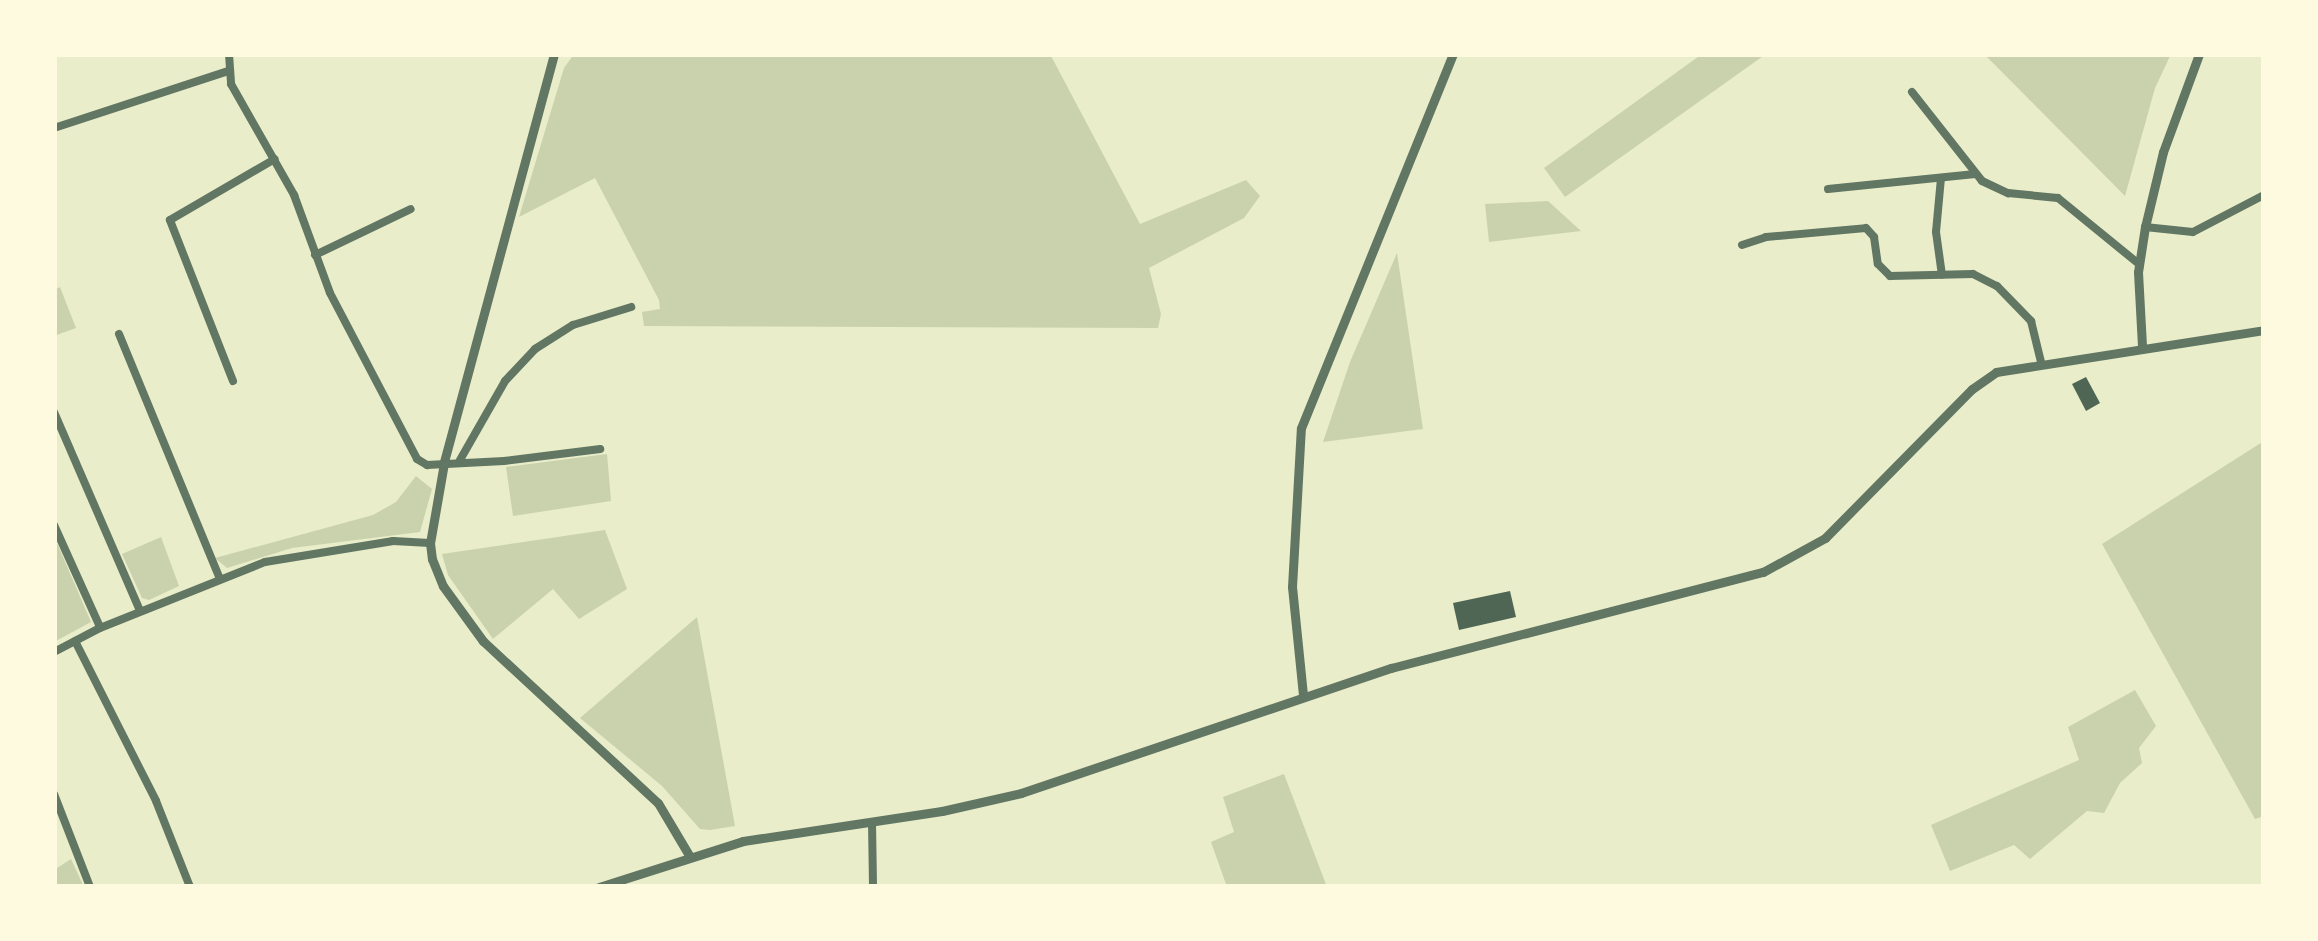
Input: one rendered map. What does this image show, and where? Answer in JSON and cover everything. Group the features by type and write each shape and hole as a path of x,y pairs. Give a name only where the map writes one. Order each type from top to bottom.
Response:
{"street":[{"path":"229,54 228,71 238,98 275,159 315,255 417,459 427,465 504,461 600,449"},
{"path":"554,54 445,463 430,543 442,586 483,641 658,802 690,857"},
{"path":"1304,695 1292,587 1301,428 1453,54"},
{"path":"2142,346 2139,264 2145,226 2163,152 2199,54"},
{"path":"54,128 228,71"},
{"path":"1912,92 1975,175 2008,193 2058,198 2139,264"},
{"path":"233,381 170,220 275,159"},
{"path":"1828,189 1975,175"},
{"path":"1941,178 1936,232 1942,274"},
{"path":"2145,226 2193,232 2264,195"},
{"path":"315,255 411,209"},
{"path":"1742,245 1766,237 1866,228 1874,237 1878,264 1890,276 1972,274 1997,286 2031,321 2041,362"},
{"path":"460,460 505,381 535,349 572,325 631,307"},
{"path":"598,887 743,841 1021,793 1304,695 1782,565 1846,518 1983,379 2041,362 2264,330"},
{"path":"119,334 220,579"},
{"path":"54,412 140,611"},
{"path":"54,525 100,628"},
{"path":"54,652 100,628 265,562 330,549 430,543"},
{"path":"75,640 147,782 190,887"},
{"path":"54,794 90,887"},
{"path":"872,822 873,887"}],"green space":[{"path":"574,54 1050,54 1140,224 1246,180 1260,196 1244,218 1149,268 1161,314 1158,328 644,326 642,312 660,309 659,300 595,178 519,217 564,68"},
{"path":"1702,54 1766,54 1565,197 1544,168"},
{"path":"1984,54 2171,54 2155,88 2125,196"},
{"path":"1548,201 1581,231 1489,242 1485,204"},
{"path":"1397,253 1423,429 1323,442 1350,362"},
{"path":"60,287 76,328 54,336 54,290"},
{"path":"2264,441 2264,816 2255,819 2102,544"},
{"path":"607,454 611,501 513,516 506,467"},
{"path":"416,476 432,489 420,532 292,548 227,568 215,558 373,515 396,502"},
{"path":"605,530 627,589 579,619 553,589 493,639 448,575 442,554"},
{"path":"54,536 91,622 54,642"},
{"path":"161,537 179,586 149,600 142,598 122,554"},
{"path":"697,617 735,826 710,830 700,829 662,786 580,718"},
{"path":"2135,690 2156,726 2139,748 2142,763 2120,783 2104,813 2087,811 2030,859 2014,845 1950,871 1931,825 2079,760 2068,727"},
{"path":"1284,774 1327,887 1227,887 1211,842 1234,832 1223,797"},
{"path":"71,859 84,887 54,887 54,870"}],"building":[{"path":"2086,377 2100,403 2086,411 2072,384"},
{"path":"1510,591 1516,617 1459,630 1453,603"}]}
